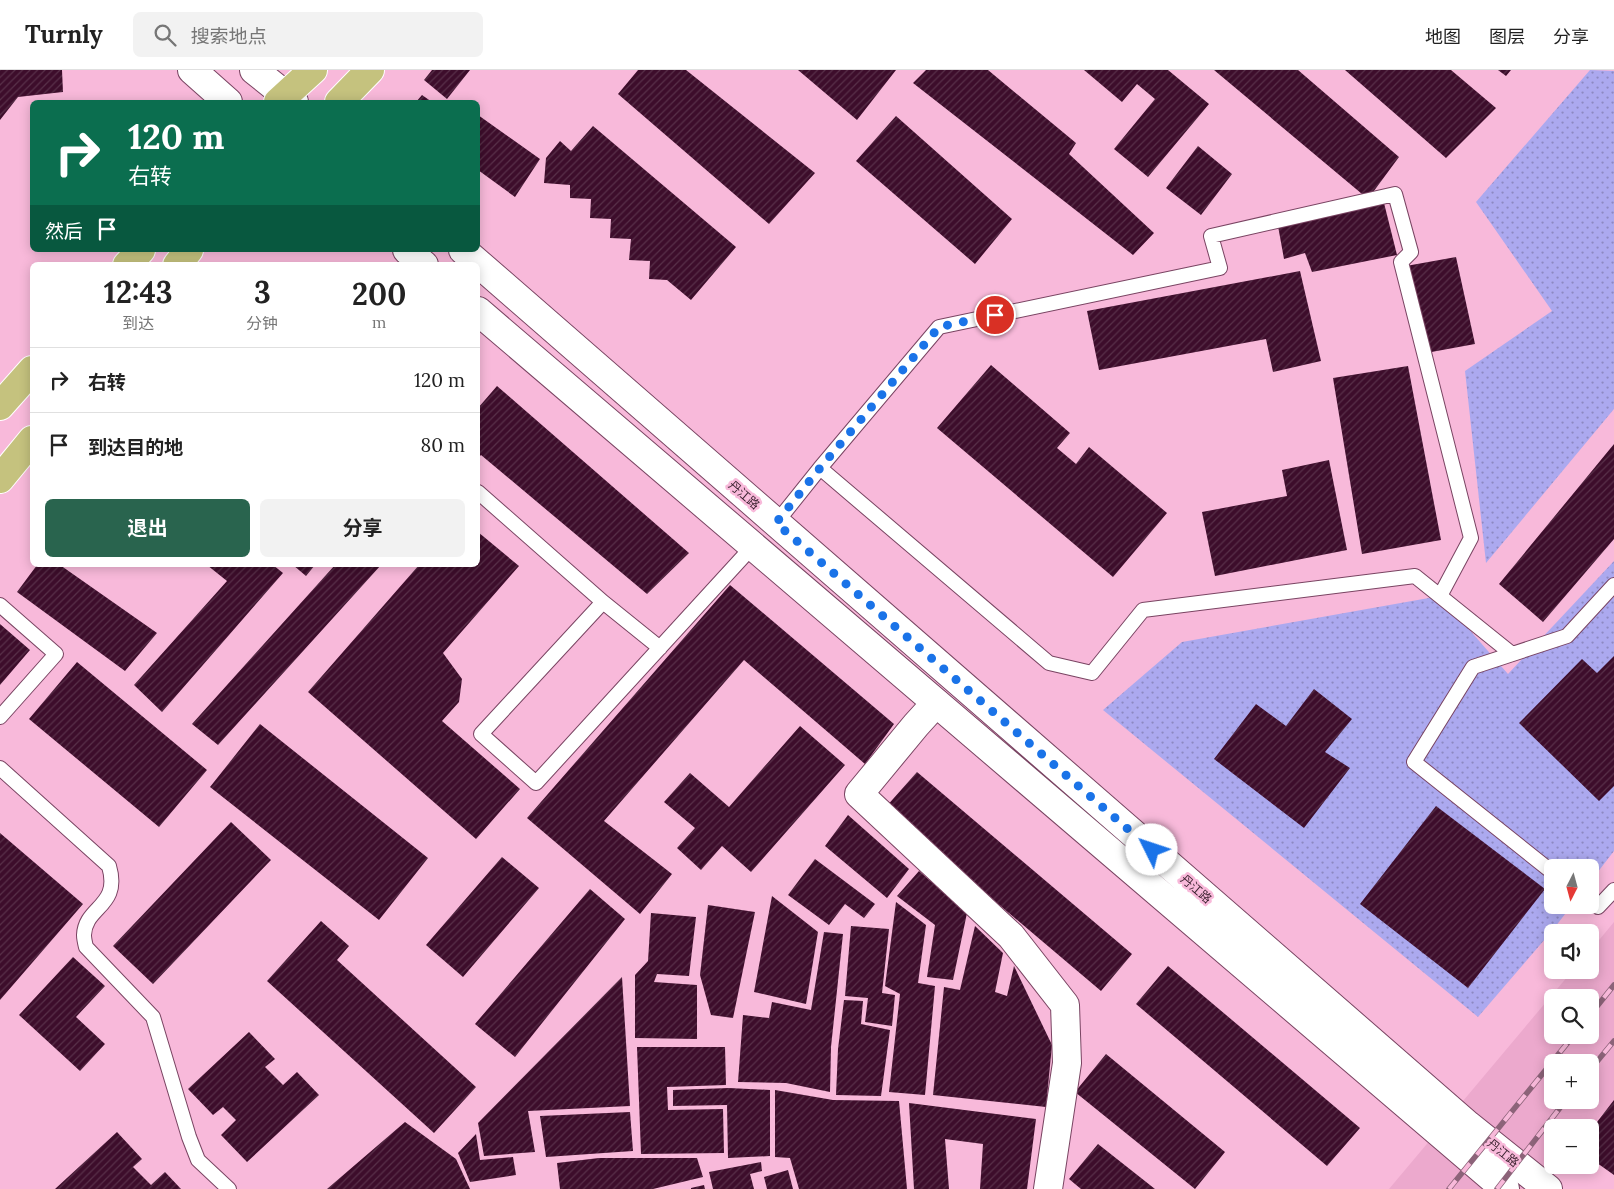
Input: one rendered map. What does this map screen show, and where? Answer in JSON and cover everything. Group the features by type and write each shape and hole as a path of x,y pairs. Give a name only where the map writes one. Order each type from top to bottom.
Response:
{"main road":[{"path":"254,70 286,100 312,70"},
{"path":"341,100 367,73"},
{"path":"360,100 367,73"},
{"path":"130,262 139,252"},
{"path":"179,262 187,252"},
{"path":"409,252 421,262"},
{"name":"丹江路","path":"465,252 477,262"},
{"name":"丹江路","path":"480,265 1468,1125 1548,1189"},
{"name":"丹江路","path":"480,313 1506,1189"},
{"path":"0,406 30,372"},
{"path":"0,479 30,442"},
{"path":"936,704 916,725 859,794 1011,936 1066,1005 1067,1063 1048,1189"}],"lane":[{"path":"776,523 939,327 1220,268 1211,236 1395,194 1411,252 1401,262 1471,538 1440,596"},
{"path":"820,468 1049,663 1092,673 1143,610 1415,576 1512,654"},
{"path":"480,494 603,602 660,648"},
{"path":"603,602 481,734 536,784 753,546"},
{"path":"1544,866 1414,762 1474,667 1567,636 1614,585"},
{"path":"0,605 56,654 0,717"},
{"path":"0,768 109,866 113,879 108,896 88,922 84,935 86,947 153,1017 189,1137 198,1160 229,1189"},
{"path":"1599,906 1614,890"}],"shaded area":[{"path":"1590,70 1614,71 1614,409 1486,563 1465,371 1552,311 1476,202"},
{"path":"1614,561 1614,851 1599,870 1599,859 1544,859 1544,914 1565,914 1557,924 1544,924 1544,940 1478,1017 1103,710 1182,642 1440,596 1508,674"},
{"path":"1614,922 1614,1102 1598,1119 1544,1119 1544,1174 1550,1174 1538,1189 1389,1189 1544,1005 1544,1044 1599,1044 1599,989 1557,989 1565,979 1599,979 1599,940"}],"building":[{"path":"0,70 62,70 63,92 18,97 0,120"},
{"path":"432,70 470,70 447,99 424,80"},
{"path":"638,70 686,70 815,173 769,224 618,94"},
{"path":"798,70 896,70 857,120"},
{"path":"926,70 988,70 1076,143 1069,154 1154,233 1133,255 913,83"},
{"path":"1084,70 1168,70 1209,104 1148,177 1114,149 1155,99 1137,84 1122,102"},
{"path":"1214,70 1298,70 1399,157 1368,199"},
{"path":"1345,70 1451,70 1496,108 1446,158"},
{"path":"1498,70 1511,70 1506,76"},
{"path":"422,95 429,100 418,100"},
{"path":"480,116 540,159 515,197 480,171"},
{"path":"896,116 1012,219 975,264 856,161"},
{"path":"593,126 736,247 691,300 667,280 649,279 650,261 629,260 631,239 610,238 611,219 590,218 591,199 570,198 570,185 544,183 546,158 560,141 571,151"},
{"path":"1198,146 1232,174 1201,215 1166,188"},
{"path":"1384,203 1397,255 1312,272 1305,253 1284,259 1278,226"},
{"path":"1456,257 1475,344 1426,353 1406,266"},
{"path":"1300,271 1321,361 1273,372 1266,339 1099,370 1087,311"},
{"path":"991,365 1070,433 1057,448 1076,464 1089,447 1167,513 1113,577 937,428"},
{"path":"1408,366 1441,540 1362,554 1333,378"},
{"path":"497,386 689,553 647,594 480,456 480,406"},
{"path":"1614,444 1614,539 1543,622 1499,584"},
{"path":"1329,460 1347,550 1215,576 1202,512 1287,496 1282,470"},
{"path":"480,534 519,566 443,653 462,679 459,702 442,721 520,789 476,839 308,692 417,567 480,567"},
{"path":"36,567 63,567 157,633 125,671 17,592"},
{"path":"210,567 276,567 283,573 162,712 134,685 227,581"},
{"path":"295,567 313,567 306,576"},
{"path":"333,567 379,567 218,745 192,724"},
{"path":"730,585 894,724 865,764 744,660 604,821 672,874 640,914 527,818"},
{"path":"0,624 30,650 0,685"},
{"path":"1614,656 1614,786 1599,801 1519,723 1582,659 1597,673"},
{"path":"77,662 207,770 159,827 29,719"},
{"path":"1314,689 1352,719 1325,752 1350,768 1304,828 1214,759 1256,704 1286,726"},
{"path":"260,724 428,858 379,920 210,787"},
{"path":"800,726 845,765 751,872 722,846 701,870 677,848 695,828 664,802 690,773 729,807"},
{"path":"917,772 1132,954 1101,991 885,808"},
{"path":"1436,806 1544,888 1468,988 1360,904"},
{"path":"848,815 909,869 887,898 825,846"},
{"path":"231,822 271,860 153,984 113,946"},
{"path":"0,833 83,904 0,1000"},
{"path":"502,857 539,888 463,977 426,945"},
{"path":"815,859 875,904 864,918 845,904 829,925 788,895"},
{"path":"919,871 967,913 953,980 927,977 935,925 897,896"},
{"path":"590,889 625,919 515,1057 475,1024"},
{"path":"772,896 818,932 806,1004 754,992"},
{"path":"896,902 926,925 918,983 935,986 925,1095 889,1092 900,994 885,986"},
{"path":"708,905 755,912 733,1018 711,1015 700,975"},
{"path":"651,913 696,917 689,976 657,974 654,982 697,985 697,1039 635,1038 635,975 648,961"},
{"path":"321,921 349,946 337,960 476,1087 434,1133 267,981"},
{"path":"851,926 889,929 882,993 895,995 892,1026 865,1022 868,998 845,996"},
{"path":"975,926 1003,953 995,992 1007,996 1014,966 1052,1045 1046,1107 933,1095 944,987 960,990"},
{"path":"824,932 843,934 831,1047 830,1092 786,1083 738,1082 743,1015 769,1018 772,1002 811,1010"},
{"path":"73,957 105,986 76,1017 105,1044 80,1071 19,1015"},
{"path":"1168,966 1360,1128 1327,1166 1136,1004"},
{"path":"622,977 630,1106 528,1111 535,1152 484,1156 478,1123"},
{"path":"844,1000 863,1001 861,1024 890,1030 881,1096 836,1095 838,1049"},
{"path":"249,1032 275,1059 265,1067 283,1085 297,1072 319,1095 247,1162 221,1135 236,1120 223,1107 213,1115 188,1089"},
{"path":"637,1047 725,1047 726,1085 667,1087 668,1110 723,1109 724,1153 641,1154"},
{"path":"1106,1054 1225,1152 1195,1189 1075,1092"},
{"path":"729,1088 770,1090 770,1156 728,1158 727,1105 673,1106 673,1090"},
{"path":"775,1090 833,1100 899,1101 907,1189 799,1189 790,1158 775,1157"},
{"path":"1614,1100 1614,1175 1599,1164 1599,1119"},
{"path":"909,1103 1036,1119 1027,1189 980,1189 983,1144 945,1139 949,1189 914,1189"},
{"path":"630,1112 633,1151 546,1157 540,1116"},
{"path":"405,1122 456,1159 470,1189 327,1189"},
{"path":"117,1132 142,1159 133,1167 151,1185 165,1172 181,1189 55,1189"},
{"path":"476,1134 480,1160 513,1157 516,1175 470,1182 458,1153"},
{"path":"1098,1144 1155,1189 1081,1189 1069,1179"},
{"path":"599,1158 697,1158 703,1177 653,1189 560,1189 557,1163"},
{"path":"761,1162 762,1171 750,1174 754,1189 713,1189 709,1172"},
{"path":"788,1170 793,1189 767,1189 764,1177"},
{"path":"704,1185 705,1189 691,1189 691,1188"}],"railway":[{"path":"1599,1004 1614,985"},
{"path":"1599,1059 1614,1041"},
{"path":"1449,1189 1567,1044"},
{"path":"1497,1189 1559,1109"}],"route":[{"path":"995,315 939,327 776,523 1152,850"}]}
